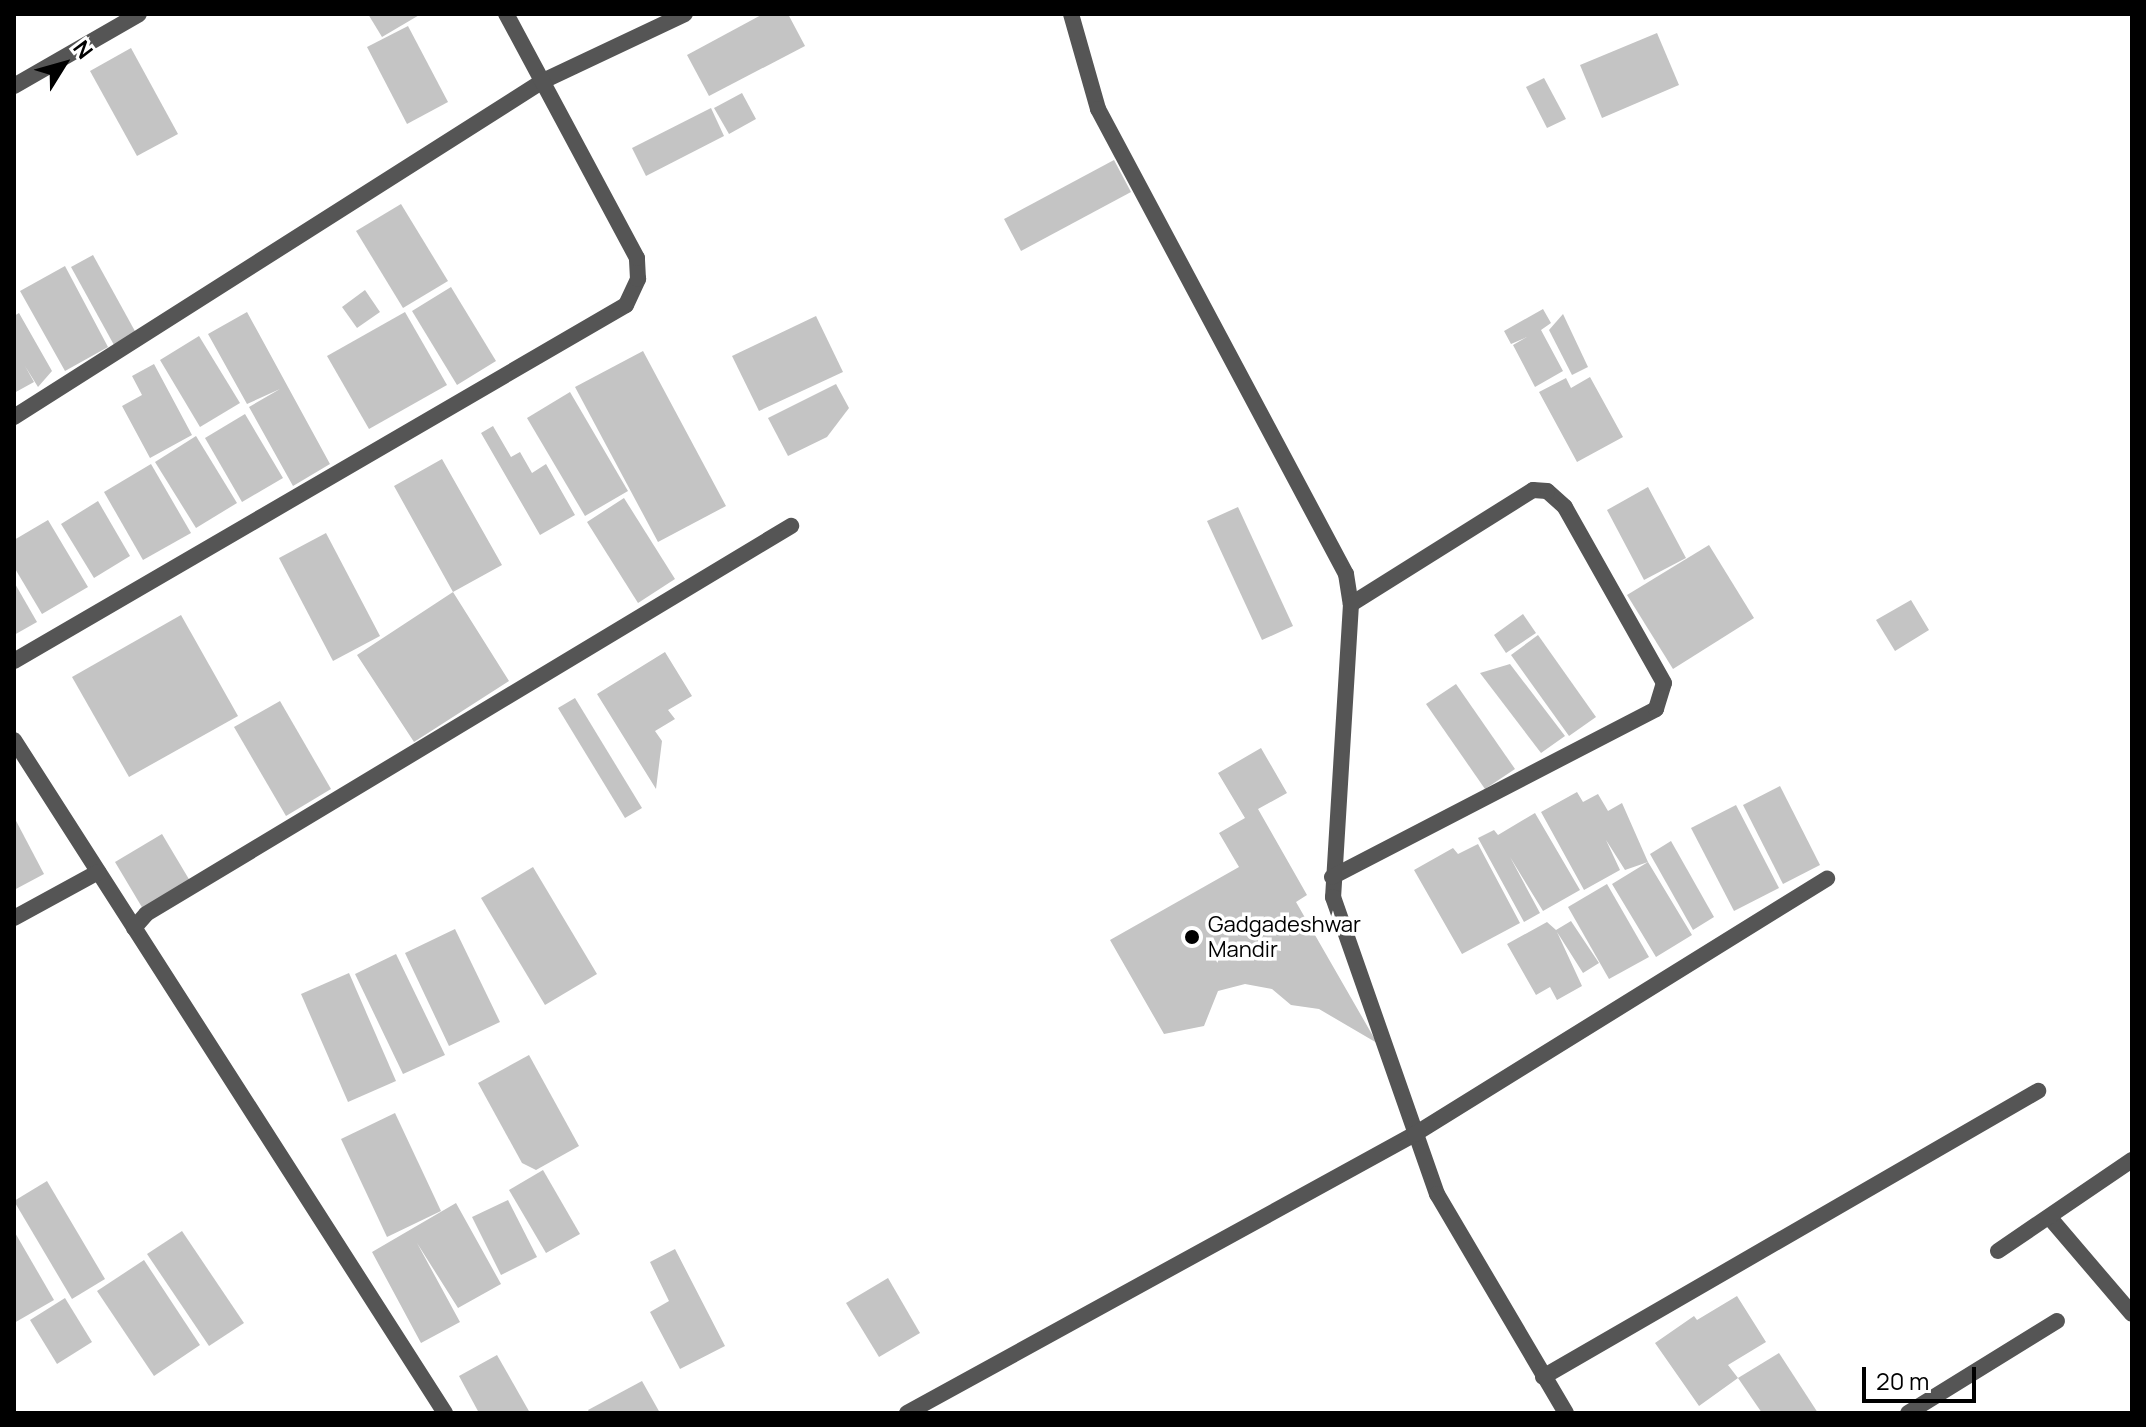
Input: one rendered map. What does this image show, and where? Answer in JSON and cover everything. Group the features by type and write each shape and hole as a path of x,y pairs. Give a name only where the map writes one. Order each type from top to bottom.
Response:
{"street":[{"path":"14,86 139,14"},
{"path":"14,661 626,305 638,279 637,258 506,14"},
{"path":"14,417 543,81 685,14"},
{"path":"1071,14 1098,109 1346,574 1351,604 1332,877 1341,923 1387,1040 1437,1194 1566,1413"},
{"path":"1332,877 1656,709 1664,683 1565,507 1547,491 1533,490 1351,604"},
{"path":"134,928 146,914 791,526"},
{"path":"14,740 445,1413"},
{"path":"14,918 98,872"},
{"path":"907,1413 1415,1134 1827,879"},
{"path":"1543,1377 2038,1091"},
{"path":"1998,1251 2132,1160"},
{"path":"2050,1218 2132,1314"},
{"path":"1908,1413 2057,1321"}],"building":[{"path":"368,14 421,14 382,37"},
{"path":"763,14 788,14 805,46 709,96 687,55"},
{"path":"408,26 448,102 407,124 367,47"},
{"path":"1657,33 1679,85 1602,118 1580,65"},
{"path":"131,48 178,134 137,156 90,71"},
{"path":"1544,78 1566,119 1547,128 1526,87"},
{"path":"742,93 756,119 729,134 714,108"},
{"path":"711,108 724,136 646,176 632,148"},
{"path":"1114,160 1131,192 1021,251 1004,219"},
{"path":"401,204 448,281 403,308 356,231"},
{"path":"93,255 136,333 114,345 71,267"},
{"path":"65,266 108,347 65,371 20,291"},
{"path":"451,287 496,361 457,385 412,311"},
{"path":"365,290 380,312 357,328 342,307"},
{"path":"1543,309 1551,323 1541,330 1563,371 1535,387 1513,345 1527,337 1511,344 1504,331"},
{"path":"247,312 330,464 293,486 249,407 280,389 247,404 208,334"},
{"path":"405,312 447,385 369,429 327,356"},
{"path":"19,313 52,371 38,387 25,366 34,382 14,393 14,316"},
{"path":"1563,314 1588,367 1572,375 1549,330"},
{"path":"816,316 843,372 759,411 732,356"},
{"path":"199,336 240,403 200,427 160,360"},
{"path":"643,351 726,506 658,542 575,387"},
{"path":"154,364 192,435 150,458 122,406 142,395 132,376"},
{"path":"1590,377 1623,437 1577,462 1539,392 1566,378 1571,388"},
{"path":"836,384 849,408 827,437 788,456 768,418"},
{"path":"570,392 628,491 585,516 527,418"},
{"path":"245,414 283,478 242,502 205,438"},
{"path":"493,426 511,457 520,452 532,473 546,464 575,515 540,535 481,433"},
{"path":"196,436 237,503 196,528 155,462"},
{"path":"442,459 502,565 453,592 394,486"},
{"path":"151,464 191,533 143,560 104,492"},
{"path":"1648,487 1686,558 1644,580 1607,510"},
{"path":"624,498 675,579 638,603 587,522"},
{"path":"98,501 130,556 94,578 61,524"},
{"path":"1238,507 1293,626 1262,640 1207,521"},
{"path":"48,520 88,587 42,614 14,567 14,540"},
{"path":"326,533 380,636 333,661 279,558"},
{"path":"1709,545 1754,618 1673,669 1627,595"},
{"path":"14,582 37,622 14,635"},
{"path":"453,592 509,681 414,742 357,655"},
{"path":"1911,600 1929,630 1895,651 1876,620"},
{"path":"1523,614 1536,633 1506,653 1494,635"},
{"path":"181,615 238,716 129,777 72,677"},
{"path":"1538,635 1596,717 1569,736 1511,655"},
{"path":"665,652 692,696 668,710 675,719 655,731 662,741 656,789 597,694"},
{"path":"1510,664 1565,736 1541,753 1480,673"},
{"path":"1456,684 1515,769 1485,789 1426,704"},
{"path":"575,698 642,808 625,818 558,708"},
{"path":"280,701 331,789 286,816 234,727"},
{"path":"1261,748 1287,793 1258,809 1307,895 1296,902 1377,1043 1319,1009 1291,1005 1272,989 1245,984 1218,991 1204,1026 1164,1034 1110,940 1239,867 1219,833 1245,818 1218,773"},
{"path":"1780,786 1820,865 1783,884 1743,805"},
{"path":"1577,792 1583,802 1598,794 1608,811 1622,803 1648,862 1625,870 1606,840 1620,870 1584,890 1541,812"},
{"path":"1736,805 1779,888 1734,911 1691,828"},
{"path":"1535,813 1580,890 1543,911 1510,857 1540,913 1524,922 1478,838 1494,830 1498,835"},
{"path":"14,817 44,874 14,890"},
{"path":"162,834 193,886 146,914 115,862"},
{"path":"1671,841 1714,917 1693,930 1650,854"},
{"path":"1478,844 1520,923 1462,954 1414,870 1453,848 1458,854"},
{"path":"1648,862 1692,935 1656,957 1612,884"},
{"path":"533,867 597,974 545,1005 481,898"},
{"path":"1607,884 1649,957 1609,979 1568,907"},
{"path":"1571,921 1599,963 1583,973 1557,932 1582,986 1557,1000 1550,987 1536,995 1507,944 1547,922 1556,930"},
{"path":"455,929 500,1022 449,1046 405,953"},
{"path":"396,954 445,1055 403,1074 355,974"},
{"path":"349,973 396,1081 348,1102 301,994"},
{"path":"529,1055 579,1146 536,1170 522,1163 478,1083"},
{"path":"395,1113 441,1211 387,1237 341,1139"},
{"path":"543,1170 580,1234 546,1253 509,1190"},
{"path":"47,1181 105,1279 72,1299 14,1201"},
{"path":"508,1200 537,1257 501,1275 472,1217"},
{"path":"456,1203 501,1284 458,1308 417,1243 460,1322 421,1343 372,1252"},
{"path":"14,1231 54,1300 14,1323"},
{"path":"182,1231 244,1323 209,1346 147,1254"},
{"path":"675,1249 725,1346 680,1369 650,1312 669,1301 650,1262"},
{"path":"144,1260 200,1345 154,1376 97,1291"},
{"path":"888,1278 920,1333 879,1357 846,1303"},
{"path":"1737,1296 1766,1342 1728,1365 1738,1378 1699,1406 1655,1343 1694,1316 1697,1320"},
{"path":"65,1298 92,1342 57,1364 30,1320"},
{"path":"1779,1353 1818,1413 1762,1413 1738,1378"},
{"path":"497,1355 530,1413 479,1413 459,1376"},
{"path":"642,1381 660,1413 590,1413 588,1410"}],"place":[{"name":"Gadgadeshwar Mandir","path":"1192,937"}]}
